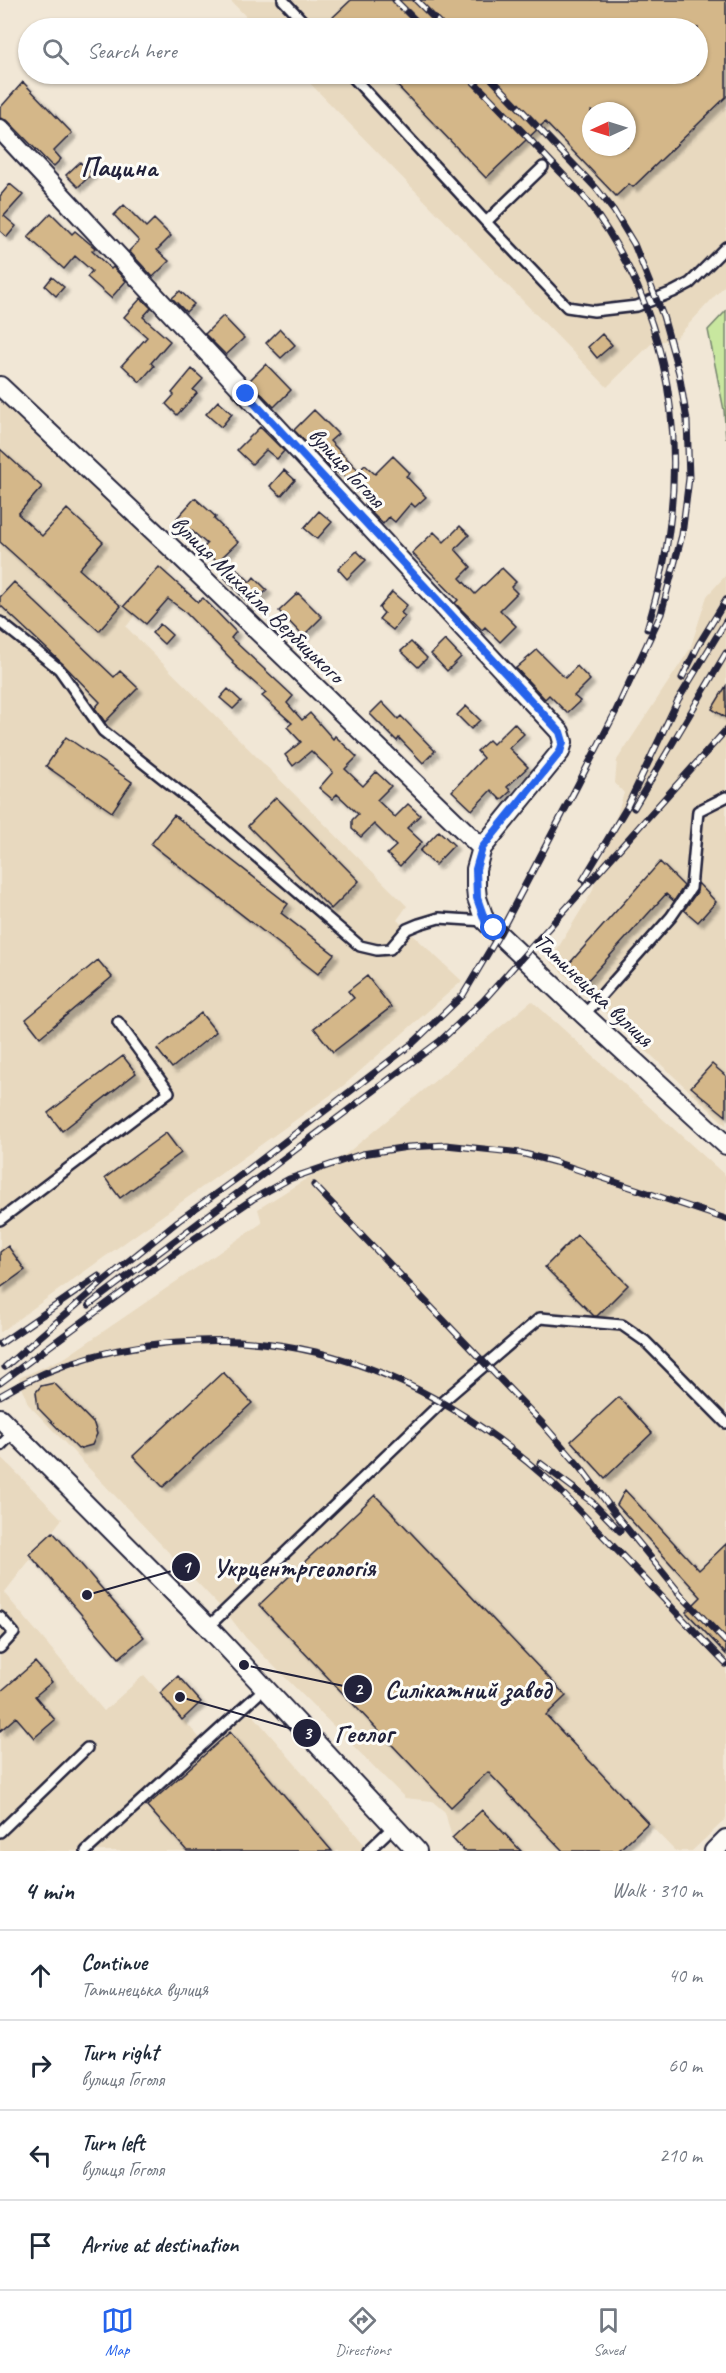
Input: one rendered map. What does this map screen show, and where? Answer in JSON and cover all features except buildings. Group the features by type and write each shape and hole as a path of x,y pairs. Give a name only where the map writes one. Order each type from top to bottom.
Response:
{"street":[{"name":"вулиця Гоголя","path":"0,129 560,732 563,742 560,752 482,848"},
{"name":"вулиця Михайла Вербицького","path":"0,386 180,556 482,848"},
{"name":"Татинецька вулиця","path":"482,848 476,869 476,888 485,921 726,1145"},
{"path":"0,1418 208,1627 417,1851"},
{"path":"714,1851 726,1839"}],"lane":[{"path":"283,0 300,18"},
{"path":"359,84 567,307 594,311 637,306 690,283 726,247"},
{"path":"486,222 543,167"},
{"path":"0,622 59,669 103,731 195,803 360,946 377,950 390,949 407,929 439,918 485,921"},
{"path":"584,1015 670,917 691,888 698,811 726,797"},
{"path":"0,1220 169,1092 118,1022"},
{"path":"208,1627 442,1402 540,1318 622,1325 645,1341 726,1423"},
{"path":"0,1446 15,1431"},
{"path":"0,1617 14,1634 0,1648"},
{"path":"86,1851 264,1688"},
{"path":"0,1832 87,1748"},
{"path":"369,1851 394,1826"}],"shaded area":[{"path":"230,0 726,0 726,284 676,338 651,344 607,387 311,84 708,84 708,18 247,18"},
{"path":"0,386 180,556 126,627 407,906 397,920 462,981 343,1086 0,1332"},
{"path":"726,575 726,1125 550,961 592,892 624,793 615,783 617,760 690,649 707,596"},
{"path":"532,1001 726,1176 726,1819 692,1851 675,1851 648,1823 618,1851 563,1851 560,1848 557,1851 464,1851 452,1838 445,1812 432,1801 405,1798 246,1638 229,1616 28,1404 19,1378 66,1357 262,1223 258,1209 346,1154"},
{"path":"0,1456 62,1519 4,1593 104,1711 144,1675 205,1744 247,1708 370,1851 0,1851"}],"green space":[{"path":"726,311 726,439 724,410 708,330"}],"railway":[{"path":"395,0 413,18"},
{"path":"416,0 434,18"},
{"path":"476,84 588,202 620,251 644,302 661,354 670,408 674,462 671,517 662,573 647,629"},
{"path":"5,1367 104,1281 178,1221 413,1043 463,995 500,933 574,792 615,713 661,614 682,535 689,478 687,420 679,373 663,316 634,244 614,211 596,188 497,84"},
{"path":"682,678 699,644 726,600"},
{"path":"583,880 627,807 678,700 726,621"},
{"path":"634,808 726,653"},
{"path":"89,1305 440,1041 483,1001 726,730"},
{"path":"0,1383 194,1239 253,1199 289,1179 362,1154 408,1147 446,1145 521,1153 555,1162 726,1219"},
{"path":"314,1185 542,1423 581,1468 682,1596"},
{"path":"0,1344 99,1276"},
{"path":"0,1396 47,1372 96,1355 172,1342 249,1342 298,1348 345,1360 390,1376 475,1423 553,1484 726,1664"},
{"path":"540,1463 592,1502 620,1531"},
{"path":"678,1592 726,1642"}],"place":[{"name":"Укрцентргеологія","path":"87,1595"},
{"name":"Силікатний завод","path":"244,1665"},
{"name":"Геолог","path":"180,1697"}],"district":[{"name":"Пацина","path":"119,167"}],"route":[{"path":"246,394 560,732 563,742 560,752 482,848 476,869 477,898 485,921 494,928"}]}
